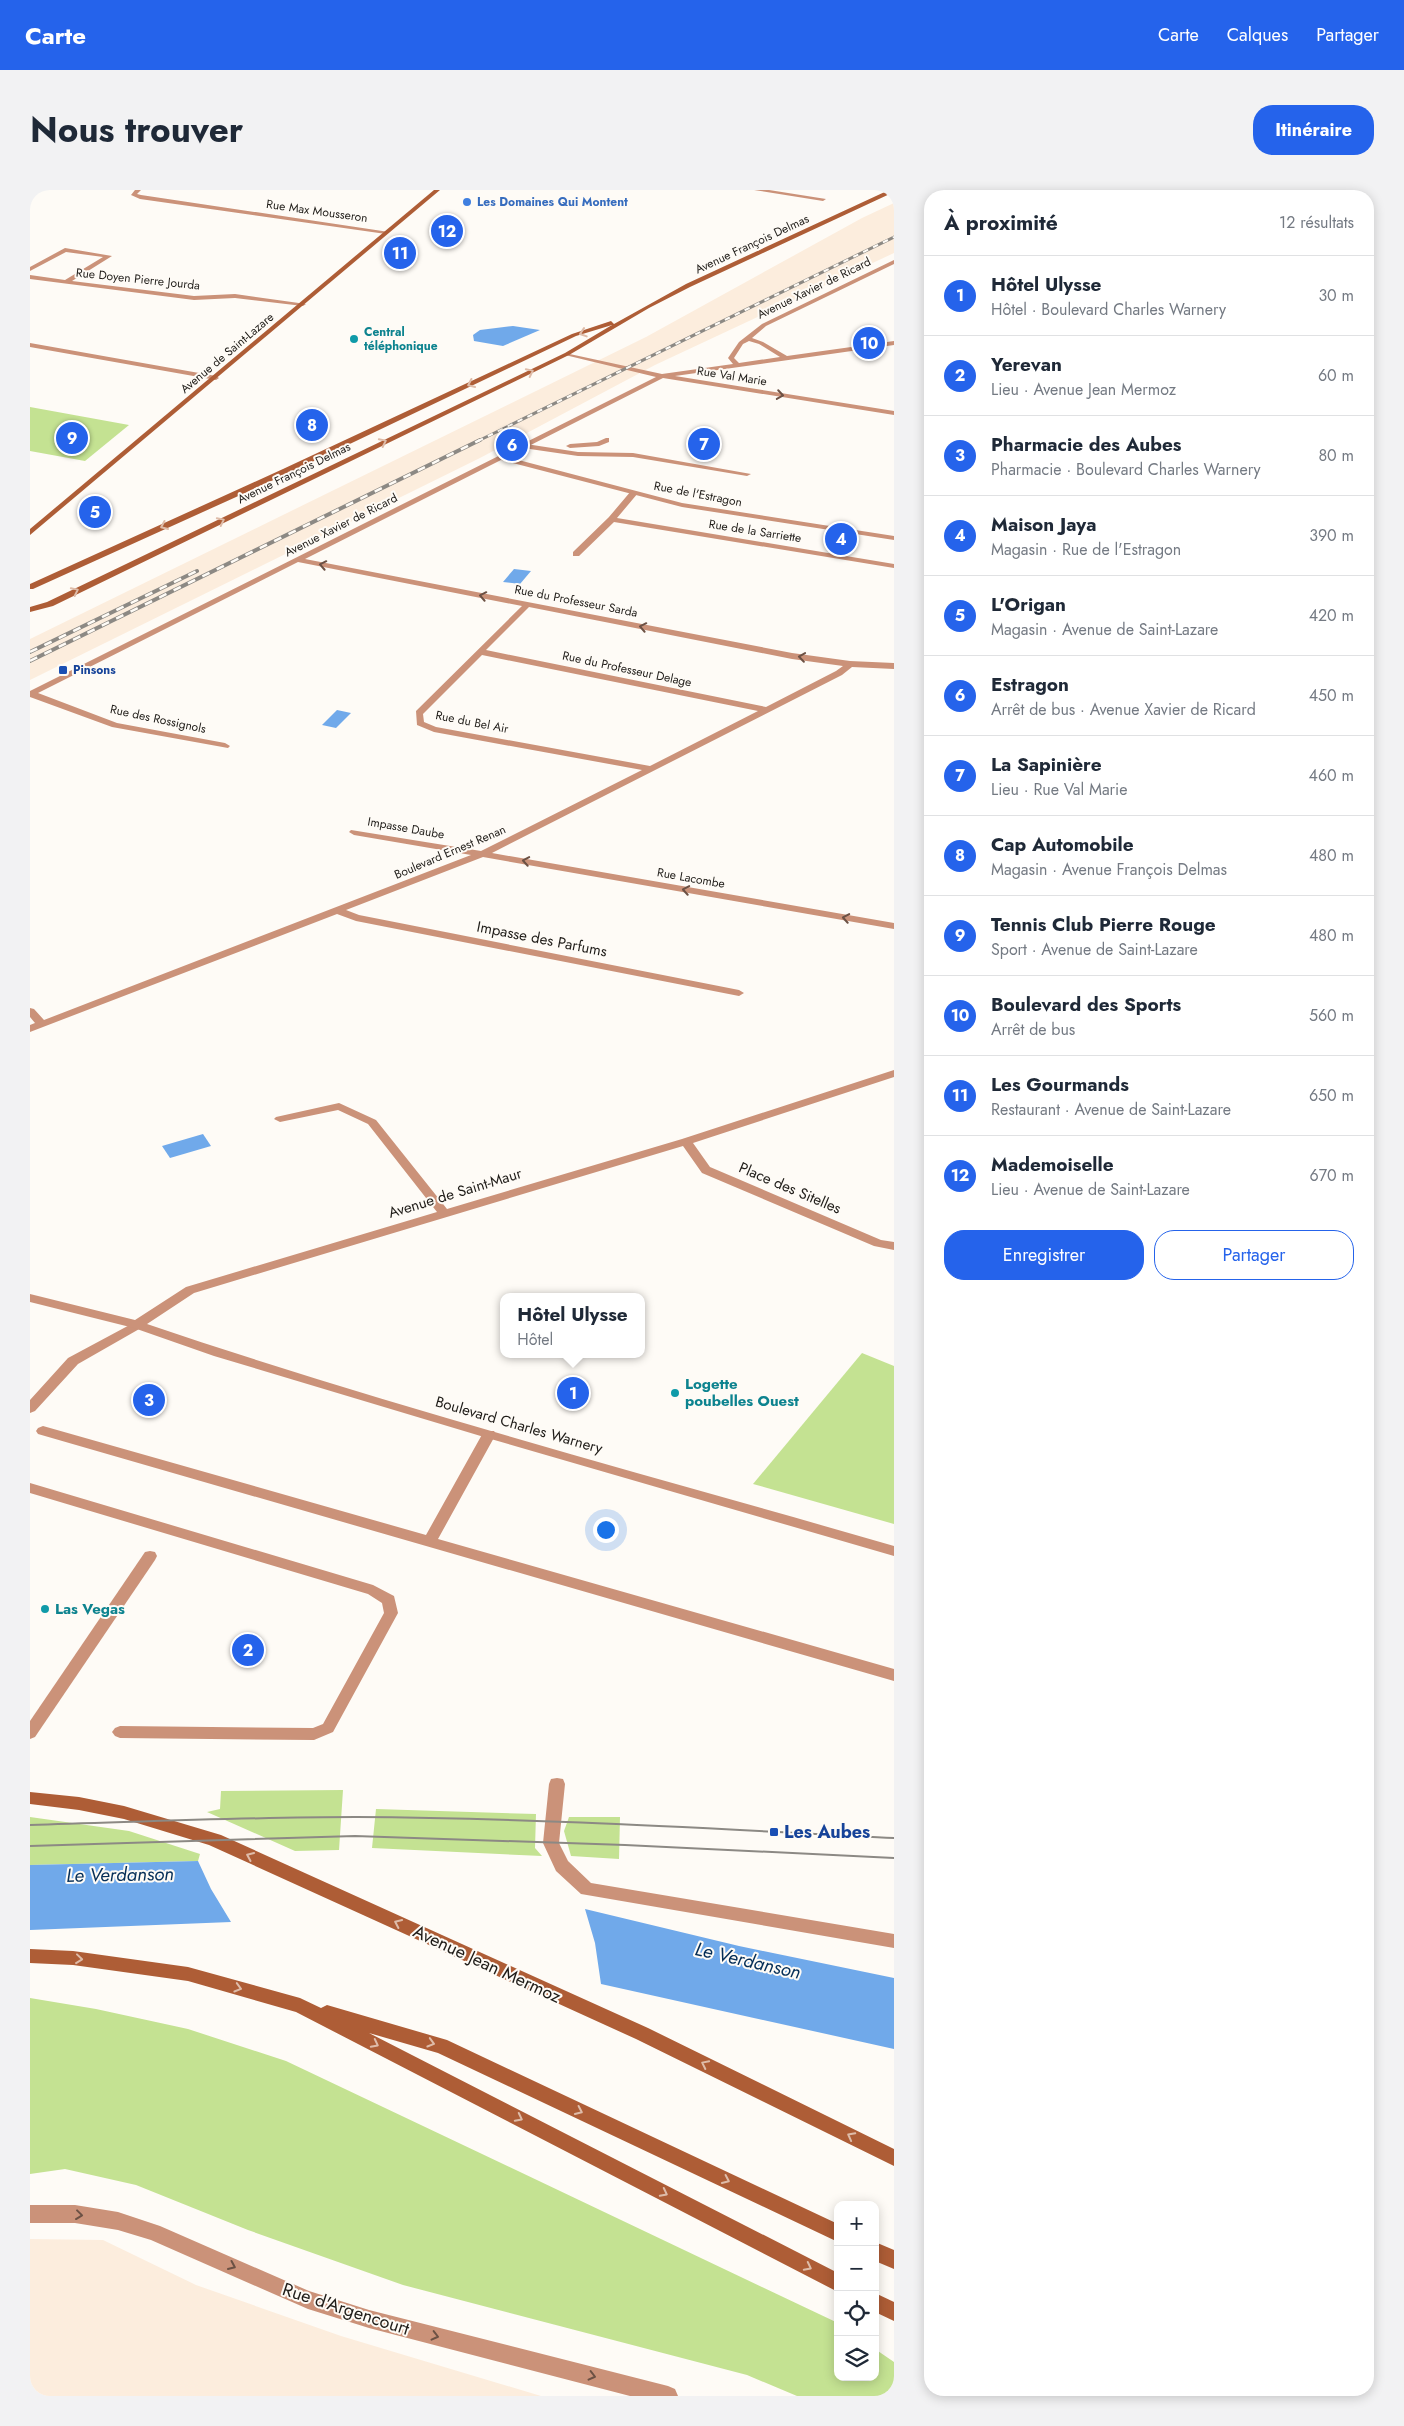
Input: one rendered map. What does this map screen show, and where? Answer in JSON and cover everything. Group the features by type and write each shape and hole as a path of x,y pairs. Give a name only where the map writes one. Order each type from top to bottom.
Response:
{"main road":[{"name":"Avenue de Saint-Lazare","path":"30,533 437,190"},
{"name":"Avenue François Delmas","path":"30,587 574,336 620,320 765,249 894,190"},
{"name":"Avenue François Delmas","path":"30,610 50,604 567,354 593,341 620,320"},
{"path":"546,349 567,354"},
{"path":"30,615 50,604"},
{"name":"Avenue Jean Mermoz","path":"30,1798 69,1801 113,1808 215,1840 667,2046 894,2158"},
{"path":"30,1956 82,1959 188,1974 441,2046 834,2231"},
{"path":"300,2006 834,2281"},
{"path":"879,2253 894,2260"},
{"path":"879,2304 894,2312"}],"street":[{"name":"Rue Max Mousseron","path":"138,190 134,195 140,197 386,232"},
{"path":"757,190 823,199"},
{"path":"30,269 65,250 109,256 65,282"},
{"name":"Avenue Xavier de Ricard","path":"748,340 750,334 764,325 894,262"},
{"name":"Rue Doyen Pierre Jourda","path":"30,277 194,298 235,296 303,304"},
{"name":"Avenue Xavier de Ricard","path":"738,366 731,358 741,343 748,340 761,343 787,359"},
{"path":"662,376 894,343"},
{"path":"30,345 216,378"},
{"name":"Rue Val Marie","path":"567,354 662,376 894,413"},
{"name":"Avenue Xavier de Ricard","path":"31,694 662,376"},
{"path":"539,439 574,447 599,444 606,440"},
{"path":"526,446 578,454 633,454 747,474"},
{"name":"Rue de l'Estragon","path":"502,458 682,505 894,538"},
{"path":"576,554 612,519 634,493"},
{"name":"Rue de la Sarriette","path":"612,519 894,566"},
{"name":"Rue du Professeur Sarda","path":"298,560 792,656 850,664"},
{"name":"Rue du Bel Air","path":"528,604 482,652 419,712 420,722 434,729 652,769"},
{"name":"Rue du Professeur Delage","path":"482,652 767,710"},
{"path":"850,664 894,666"},
{"name":"Boulevard Ernest Renan","path":"30,1029 340,911 483,854 840,673 850,664"},
{"name":"Rue des Rossignols","path":"31,694 115,726 225,746"},
{"name":"Impasse Daube","path":"354,832 483,854"},
{"name":"Rue Lacombe","path":"483,854 894,926"},
{"name":"Impasse des Parfums","path":"340,911 356,918 739,993"},
{"path":"30,1011 42,1024"},
{"name":"Avenue de Saint-Maur","path":"30,1408 73,1360 137,1325 190,1290 444,1212 686,1141 894,1073"},
{"path":"280,1119 339,1106 372,1122 444,1212"},
{"name":"Place des Sitelles","path":"686,1141 706,1170 878,1243 894,1246"},
{"path":"30,1298 137,1325"},
{"name":"Boulevard Charles Warnery","path":"137,1325 228,1355 489,1434 894,1551"},
{"path":"43,1431 894,1675"},
{"path":"430,1542 489,1434"},
{"path":"30,1488 373,1590 389,1600 391,1613 328,1728 314,1734 120,1732"},
{"path":"30,1733 150,1556"},
{"path":"556,1784 550,1843 562,1866 587,1889 894,1941"},
{"name":"Rue d'Argencourt","path":"30,2214 75,2214 118,2221 153,2232 308,2300 369,2319 668,2396"}],"shaded area":[{"path":"894,203 894,253 655,365 480,458 30,680 30,639 646,337 862,218"},
{"path":"30,2239 103,2240 196,2285 341,2336 541,2396 30,2396"}],"green space":[{"path":"30,407 129,425 85,461 30,451"},
{"path":"862,1353 894,1366 894,1524 753,1484"},
{"path":"343,1790 339,1850 295,1851 207,1812 220,1809 221,1791"},
{"path":"376,1809 536,1814 535,1848 542,1856 372,1848"},
{"path":"30,1817 129,1831 200,1854 198,1861 30,1865"},
{"path":"569,1817 620,1817 619,1859 571,1856 564,1831"},
{"path":"30,1998 96,2009 188,2029 286,2061 834,2321 834,2381 879,2381 879,2352 894,2362 894,2396 797,2396 747,2375 403,2285 248,2230 136,2185 65,2169 30,2174"}],"water":[{"path":"513,326 540,330 503,346 474,341 473,335 480,330"},
{"path":"514,569 531,571 520,584 503,582"},
{"path":"337,710 351,713 336,728 322,725"},
{"path":"203,1134 211,1146 170,1158 162,1146"},
{"name":"Le Verdanson","path":"198,1861 211,1889 231,1922 30,1930 30,1865"},
{"name":"Le Verdanson","path":"585,1909 739,1946 894,1978 894,2049 601,1984 595,1943"}],"tram line":[{"path":"30,1825 274,1818 490,1819 894,1838"},
{"path":"30,1846 355,1836 625,1845 894,1858"}],"railway":[{"path":"478,441 894,237"},
{"path":"30,661 480,440"},
{"path":"30,652 197,571"}],"place":[{"name":"Les Domaines Qui Montent","path":"467,202"},
{"name":"Mademoiselle","path":"447,231"},
{"name":"Les Gourmands","path":"400,253"},
{"name":"Central téléphonique","path":"354,339"},
{"name":"Boulevard des Sports","path":"869,343"},
{"name":"Cap Automobile","path":"312,425"},
{"name":"Tennis Club Pierre Rouge","path":"72,438"},
{"name":"La Sapinière","path":"704,444"},
{"name":"Estragon","path":"512,445"},
{"name":"L'Origan","path":"95,512"},
{"name":"Maison Jaya","path":"841,539"},
{"name":"Pinsons","path":"63,670"},
{"name":"Hôtel Ulysse","path":"573,1393"},
{"name":"Logette poubelles Ouest","path":"675,1393"},
{"name":"Pharmacie des Aubes","path":"149,1400"},
{"name":"Las Vegas","path":"45,1609"},
{"name":"Yerevan","path":"248,1650"},
{"name":"Les Aubes","path":"774,1832"}]}
